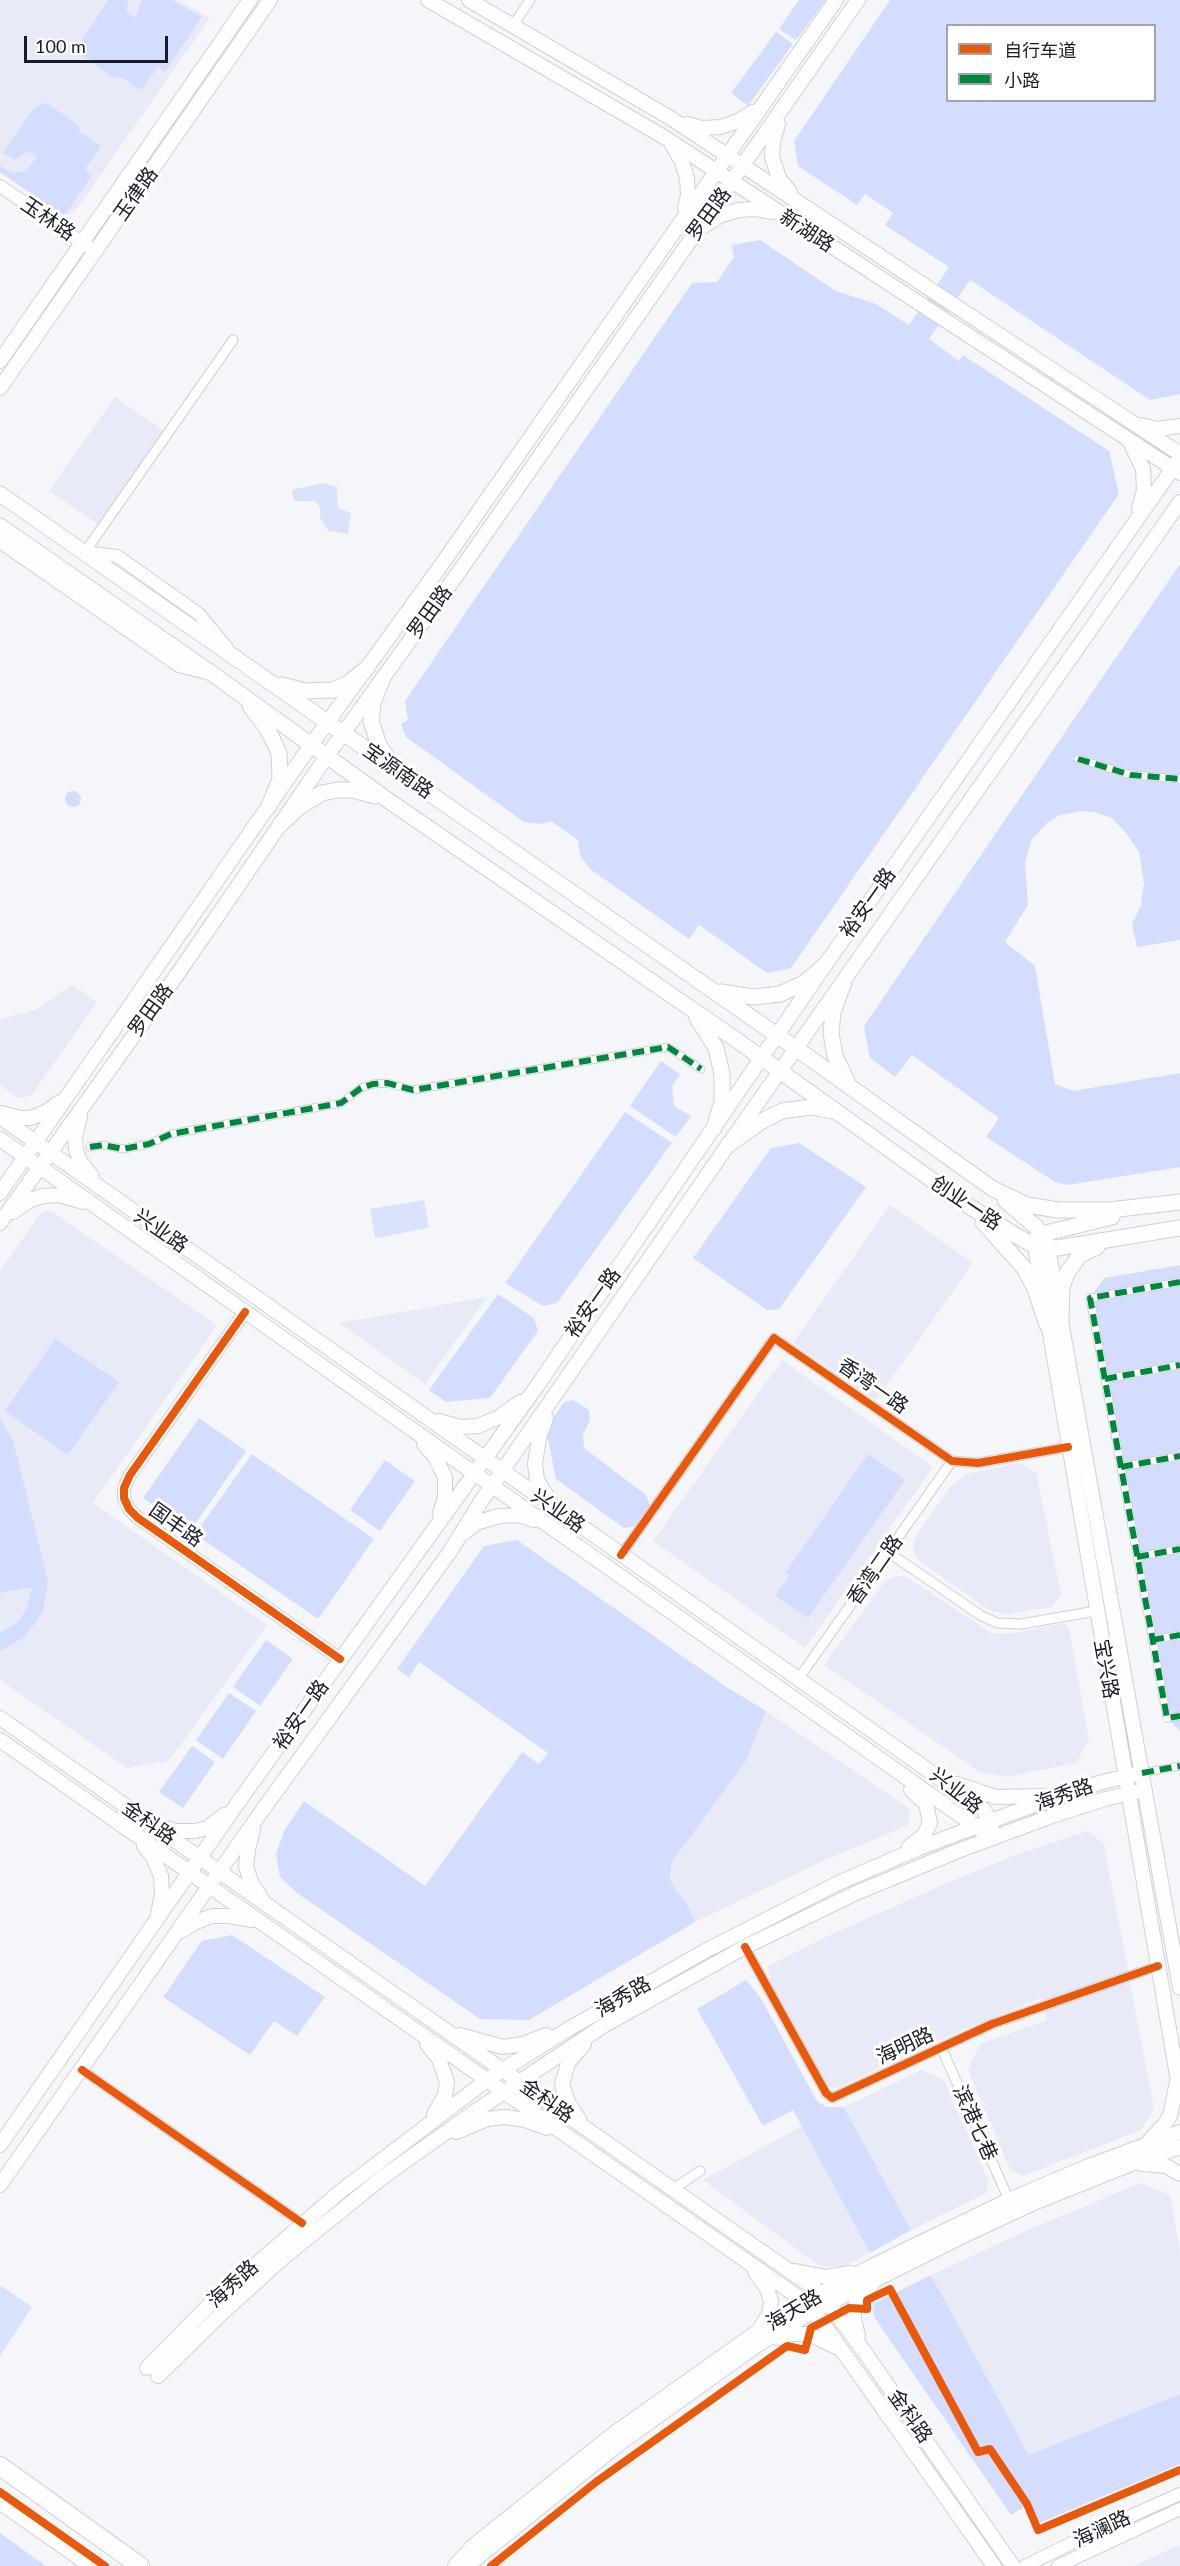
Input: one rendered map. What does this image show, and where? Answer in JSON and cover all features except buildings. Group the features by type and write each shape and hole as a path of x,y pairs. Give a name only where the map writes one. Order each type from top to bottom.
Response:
{"highway":[{"path":"0,2466 140,2566"},
{"path":"0,2500 94,2566"}],"main road":[{"name":"玉律路","path":"0,361 250,0"},
{"name":"玉律路","path":"0,388 270,0"},
{"name":"新湖路","path":"428,0 664,137 1090,413 1178,463"},
{"name":"新湖路","path":"469,0 672,119 744,165 1128,419 1178,463"},
{"name":"罗田路","path":"0,1193 311,745 836,0"},
{"name":"罗田路","path":"0,1223 177,975 327,756 858,0"},
{"path":"785,106 775,132 772,157 779,178 797,201"},
{"path":"672,119 712,128 738,121 760,107"},
{"path":"664,137 678,153 687,178 686,204 679,222"},
{"path":"694,235 711,220 739,210 767,209 783,215"},
{"path":"1090,413 1096,415 1101,413 1103,406 1100,401"},
{"path":"1128,419 1157,429 1180,426"},
{"path":"1120,432 1136,450 1143,469 1144,490 1136,519"},
{"name":"裕安一路","path":"0,2145 237,1804 537,1386 825,965 1136,519 1178,463"},
{"name":"宝源南路","path":"0,494 796,1049"},
{"name":"裕安一路","path":"0,2185 218,1872 449,1552 492,1485 728,1145 1180,502"},
{"path":"1156,536 1180,515"},
{"name":"宝源南路","path":"0,526 214,675 392,803 780,1071"},
{"path":"263,677 289,687 319,692 348,684 367,668"},
{"path":"382,680 373,703 371,721 379,745 399,771"},
{"path":"238,692 268,730 279,753 280,779 269,806"},
{"path":"280,825 310,799 337,790 369,793 392,803"},
{"path":"706,986 739,996 766,996 804,983 825,965"},
{"path":"844,982 833,1012 831,1033 834,1056 852,1088"},
{"path":"689,1010 710,1036 720,1060 724,1089 720,1114 714,1128"},
{"name":"创业一路","path":"796,1049 993,1189 1027,1204 1058,1210 1110,1210 1180,1202"},
{"name":"创业一路","path":"780,1071 964,1203 1041,1243"},
{"path":"0,1112 21,1118 39,1116 54,1107 75,1087"},
{"path":"89,1097 77,1127 75,1149 86,1169 108,1193"},
{"path":"728,1145 762,1121 782,1111 811,1107 839,1113"},
{"name":"兴业路","path":"0,1117 983,1809 991,1821 992,1838"},
{"name":"兴业路","path":"0,1139 992,1838"},
{"path":"993,1189 1041,1243"},
{"path":"0,1223 22,1205 44,1196 68,1197 99,1207"},
{"path":"964,1203 1024,1268 1054,1323"},
{"path":"1041,1243 1158,1205"},
{"path":"1041,1243 1117,1239 1180,1228"},
{"path":"1054,1323 1062,1287 1071,1265 1087,1251 1117,1239"},
{"name":"宝兴路","path":"1041,1243 1054,1323 1142,1773 1180,1988"},
{"name":"宝兴路","path":"1054,1323 1068,1447 1180,2093"},
{"path":"408,1405 453,1426 478,1426 499,1417 537,1386"},
{"path":"552,1401 539,1438 535,1464 542,1489 557,1510"},
{"path":"399,1420 435,1456 445,1478 447,1488 442,1509 428,1536"},
{"path":"449,1552 465,1532 489,1518 519,1515 549,1526"},
{"name":"金科路","path":"0,1718 786,2268 825,2298 1013,2566"},
{"name":"金科路","path":"0,1740 809,2307 994,2566"},
{"path":"889,1766 926,1804 931,1816 924,1835 889,1861"},
{"name":"海秀路","path":"1142,1773 1072,1792 976,1826 836,1884 705,1951 589,2016 487,2080 426,2124 302,2223 211,2303 153,2372 284,2257 419,2150 603,2026 745,1947 856,1893 992,1838 1096,1802 1145,1790"},
{"path":"941,1779 1004,1798 1072,1792"},
{"path":"145,1821 176,1831 198,1830 215,1823 237,1804"},
{"path":"259,1815 248,1849 246,1867 252,1884 269,1908"},
{"path":"133,1833 153,1857 161,1876 161,1905 156,1923"},
{"path":"174,1936 196,1922 212,1916 258,1921"},
{"path":"447,2031 496,2046 515,2046 589,2016"},
{"path":"585,2128 564,2094 562,2080 568,2063 603,2026"},
{"path":"414,2029 439,2059 447,2082 442,2103 426,2124"},
{"path":"1144,2144 1168,2120 1177,2077"},
{"path":"419,2150 477,2123 497,2118 525,2120 569,2137"},
{"name":"海天路","path":"455,2566 473,2546 612,2435 755,2340 874,2265 1009,2200 1144,2144 1180,2132"},
{"name":"海天路","path":"825,2298 889,2272 1036,2202 1180,2147"},
{"path":"1131,2164 1166,2166 1180,2174"},
{"path":"748,2263 763,2283 771,2301 770,2314 755,2340"},
{"path":"786,2268 826,2277 841,2276 874,2265"},
{"path":"863,2350 856,2329 854,2308 864,2291 889,2272"},
{"path":"755,2340 798,2333 816,2336 841,2349"},
{"name":"海天路","path":"467,2566 619,2444 755,2340"}],"street":[{"path":"513,25 530,0"},
{"name":"玉林路","path":"0,186 96,252"},
{"path":"85,552 234,340"},
{"path":"0,542 179,666 214,675"},
{"path":"1078,759 1131,775 1180,779"},
{"path":"90,1147 103,1145 123,1149 148,1144 171,1134 341,1103 361,1088 373,1084 401,1085 413,1090 668,1047 701,1069"},
{"path":"1180,1282 1090,1298 1167,1718 1180,1716"},
{"name":"国丰路","path":"245,1312 130,1475 124,1488 124,1498 129,1509 138,1518 340,1659"},
{"name":"香湾一路","path":"621,1555 774,1338 952,1461"},
{"path":"1105,1379 1180,1365"},
{"path":"952,1461 985,1462 1068,1447"},
{"path":"1121,1467 1180,1456"},
{"name":"香湾二路","path":"799,1678 952,1461"},
{"path":"1137,1557 1180,1550"},
{"path":"888,1552 980,1615 997,1623 1021,1624 1096,1611"},
{"path":"1152,1640 1180,1635"},
{"name":"海秀路","path":"1142,1773 1180,1766"},
{"name":"海明路","path":"745,1947 829,2097 837,2097 941,2047 1022,2013 1158,1966"},
{"name":"滨港七巷","path":"941,2047 1009,2200"},
{"path":"82,2070 302,2223"},
{"path":"673,2189 700,2171"},
{"name":"海澜路","path":"1025,2566 1084,2536 1180,2494"},
{"name":"海澜路","path":"1058,2566 1180,2510"}],"shaded area":[{"path":"0,0 177,0 210,18 76,210 70,214 60,214 0,172"},
{"path":"108,0 129,0 126,11 135,18 142,0 172,0 202,17 165,72 158,67 141,90 121,77 111,77 80,53 80,43"},
{"path":"799,0 826,0 796,40 779,29"},
{"path":"890,0 1180,0 1180,394 1150,400 970,280 929,339 959,361 963,355 1109,451 1119,494 791,968 767,973 699,925 689,939 590,869 580,855 578,840 551,821 540,824 524,822 406,737 401,724 408,720 405,701 692,283 717,282 734,257 732,245 760,240 836,291 876,304 909,325 949,267 885,225 893,213 865,194 857,205 798,166 794,141"},
{"path":"776,32 793,44 748,106 731,93"},
{"path":"43,103 48,104 78,125 80,132 101,146 85,169 92,175 65,215 60,214 0,172 0,166 12,173 26,171 37,157 27,151 16,160 3,153 34,108"},
{"path":"115,397 164,431 99,525 49,491"},
{"path":"323,483 337,487 338,508 351,513 348,534 329,531 326,528 320,518 320,507 315,501 294,501 292,490"},
{"path":"1180,564 1180,940 1137,947 1132,924 1141,905 1144,883 1139,852 1112,818 1083,811 1060,815 1048,822 1032,839 1025,862 1028,905 1005,942 1035,966 1055,1084 1073,1091 1180,1073 1180,1167 1068,1185 1055,1182 986,1137 999,1118 912,1055 895,1077 870,1058 864,1026"},
{"path":"73,791 79,793 81,799 79,805 73,807 67,805 65,799 67,793"},
{"path":"72,985 97,1002 31,1096 18,1098 0,1085 0,1019 36,1010"},
{"path":"661,1061 680,1074 672,1086 674,1106 691,1116 676,1137 630,1106"},
{"path":"625,1112 672,1143 557,1303 543,1306 505,1283"},
{"path":"799,1143 866,1187 779,1309 767,1310 693,1258 771,1148"},
{"path":"424,1200 429,1228 375,1238 370,1209"},
{"path":"890,1205 973,1263 876,1400 793,1343"},
{"path":"46,1211 52,1212 217,1325 93,1503 267,1625 169,1761 127,1768 0,1680 0,1271 39,1215"},
{"path":"1180,1265 1180,1731 1167,1718 1090,1298 1104,1278"},
{"path":"498,1294 534,1318 538,1331 490,1398 446,1402 429,1390"},
{"path":"487,1297 425,1384 339,1323"},
{"path":"55,1339 119,1382 68,1455 5,1411"},
{"path":"782,1360 933,1467 805,1648 653,1541"},
{"path":"573,1400 589,1410 590,1420 583,1435 584,1448 646,1495 650,1505 634,1526 624,1528 556,1479 546,1429 564,1402"},
{"path":"199,1418 246,1451 190,1531 143,1498"},
{"path":"0,1419 13,1440 48,1582 43,1611 36,1622 23,1638 0,1651 0,1633 18,1622 27,1608 32,1587 0,1593"},
{"path":"252,1454 374,1539 318,1619 195,1534"},
{"path":"868,1454 905,1480 808,1618 775,1596 790,1575 786,1572"},
{"path":"385,1460 415,1481 380,1531 350,1510"},
{"path":"1019,1463 1036,1472 1061,1595 1052,1607 1004,1614 989,1610 919,1561 915,1556 913,1544 916,1536 951,1486 966,1474"},
{"path":"517,1540 725,1686 766,1711 746,1761 672,1862 670,1878 687,1904 695,1922 529,2020 480,2019 297,1893 280,1877 276,1854 284,1831 304,1801 425,1886 522,1752 539,1764 548,1753 419,1662 409,1677 397,1669 484,1546"},
{"path":"896,1576 907,1577 991,1633 1009,1634 1064,1623 1069,1628 1089,1740 1076,1763 1007,1777 980,1772 824,1665 885,1581"},
{"path":"266,1640 293,1659 260,1706 233,1687"},
{"path":"229,1693 256,1711 223,1759 196,1740"},
{"path":"766,1711 910,1809 908,1825 825,1860 695,1922 687,1904 674,1887 671,1878 672,1862 746,1761"},
{"path":"192,1746 215,1762 183,1808 159,1792"},
{"path":"1088,1831 1104,1844 1154,2109 1141,2130 1023,2176 1010,2169 968,2070 980,2044 1047,2020 1041,1998 962,2030 837,2088 828,2086 770,1982 768,1966 830,1935 940,1886 1010,1857"},
{"path":"232,1935 325,1997 297,2036 274,2021 250,2055 163,1997 202,1941"},
{"path":"746,1980 760,1997 817,2101 826,2107 844,2107 911,2230 870,2253 793,2110 763,2126 697,2009"},
{"path":"922,2070 944,2080 989,2182 986,2193 911,2230 844,2107"},
{"path":"802,2126 870,2253 845,2266 821,2267 703,2180"},
{"path":"1141,2183 1170,2195 1180,2252 1180,2394 1029,2456 931,2275 1030,2229"},
{"path":"931,2275 1029,2455 1180,2394 1180,2464 1037,2524 1026,2506 1011,2515 874,2317 873,2304"},
{"path":"0,2285 32,2307 0,2356"},
{"path":"0,2533 46,2566 0,2566"},
{"path":"1180,2545 1180,2566 1134,2566 1150,2558"}],"marked path":[{"path":"1078,759 1131,775 1180,779"},
{"path":"90,1147 103,1145 123,1149 149,1144 171,1134 341,1103 361,1088 373,1084 387,1083 413,1090 668,1047 701,1069"},
{"path":"1180,1282 1090,1298 1167,1718 1180,1716"},
{"path":"1105,1379 1180,1365"},
{"path":"1121,1467 1180,1456"},
{"path":"1137,1557 1180,1549"},
{"path":"1152,1640 1180,1635"},
{"path":"1142,1773 1180,1766"}],"cycle path":[{"path":"245,1312 130,1475 124,1488 124,1498 129,1509 138,1518 340,1659"},
{"path":"621,1555 774,1338 952,1461 978,1463 1068,1447"},
{"path":"745,1947 826,2093 832,2098 992,2024 1158,1966"},
{"path":"82,2070 302,2223"},
{"path":"491,2566 596,2482 787,2346 805,2350 811,2328 849,2308 867,2309 867,2300 890,2289 978,2452 990,2449 1027,2504 1038,2530 1180,2470"},
{"path":"0,2492 105,2566"}]}
